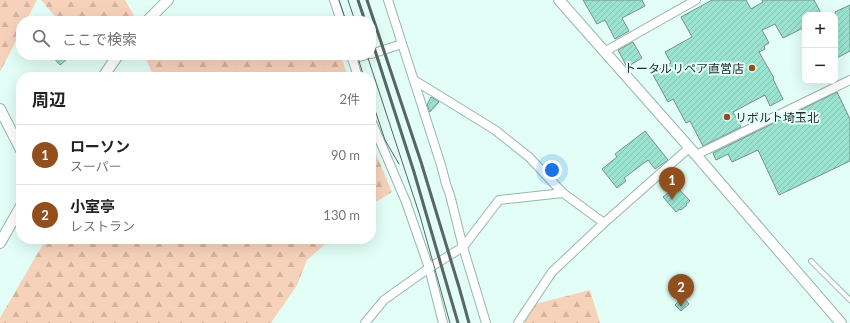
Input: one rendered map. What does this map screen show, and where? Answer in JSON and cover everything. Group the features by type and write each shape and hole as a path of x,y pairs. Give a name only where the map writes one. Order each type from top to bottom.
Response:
{"street":[{"path":"152,16 168,0"},
{"path":"334,0 339,16"},
{"path":"388,0 450,194 463,247 486,323"},
{"path":"559,0 693,152 840,323"},
{"path":"604,52 696,0"},
{"path":"376,52 402,44"},
{"path":"106,72 115,60"},
{"path":"353,60 356,72"},
{"path":"414,80 495,130 529,157 563,194 604,223"},
{"path":"518,323 552,272 604,223 693,152 850,80"},
{"path":"0,109 16,140"},
{"path":"376,132 406,202 429,268 444,323"},
{"path":"365,323 384,300 429,268 463,247 499,200 563,194"},
{"path":"0,243 16,215"}],"lane":[{"path":"811,261 850,300"}],"green space":[{"path":"0,0 37,0 29,16 16,16 16,41 0,72"},
{"path":"41,0 125,0 134,16 55,16"},
{"path":"146,60 342,60 346,72 152,72"},
{"path":"376,154 392,192 376,202"},
{"path":"43,244 325,244 307,260 297,285 271,323 0,323 0,318"},
{"path":"590,290 600,323 525,323 520,308"}],"building":[{"path":"583,0 642,0 645,6 622,18 629,31 615,39 605,20 597,24"},
{"path":"712,0 746,0 751,9 763,2 762,0 814,0 820,12 802,12 802,28 783,38 775,24 762,30 769,43 764,46 765,49 759,52 774,78 773,79 783,99 770,106 765,95 733,112 741,127 703,146 690,121 686,123 673,99 668,102 652,73 671,63 665,52 692,37 681,17"},
{"path":"850,5 850,51 838,57 838,12 835,12"},
{"path":"633,42 642,58 627,67 618,50"},
{"path":"56,60 66,60 60,65"},
{"path":"837,92 850,119 850,161 779,195 758,150 732,162 728,154 716,160 713,153"},
{"path":"431,97 439,102 430,112 427,105"},
{"path":"645,131 668,160 655,169 648,160 624,178 626,181 617,188 602,169 617,157 615,154"},
{"path":"676,186 690,201 681,210 680,209 676,212 663,197"},
{"path":"683,297 689,304 681,311 675,305"}],"tram line":[{"path":"339,0 344,16"},
{"path":"348,0 353,16"},
{"path":"359,60 362,72"},
{"path":"369,60 373,72"},
{"path":"376,82 420,216 450,323"},
{"path":"376,113 385,140 399,164"}],"railway":[{"path":"358,0 363,16"},
{"path":"367,0 372,16"},
{"path":"376,27 421,162 469,323"},
{"path":"376,54 414,172 458,323"}],"place":[{"name":"トータルリペア直営店","path":"752,68"},
{"name":"リボルト埼玉北","path":"727,117"},
{"name":"ローソン","path":"672,200"},
{"name":"小室亭","path":"681,307"}]}
